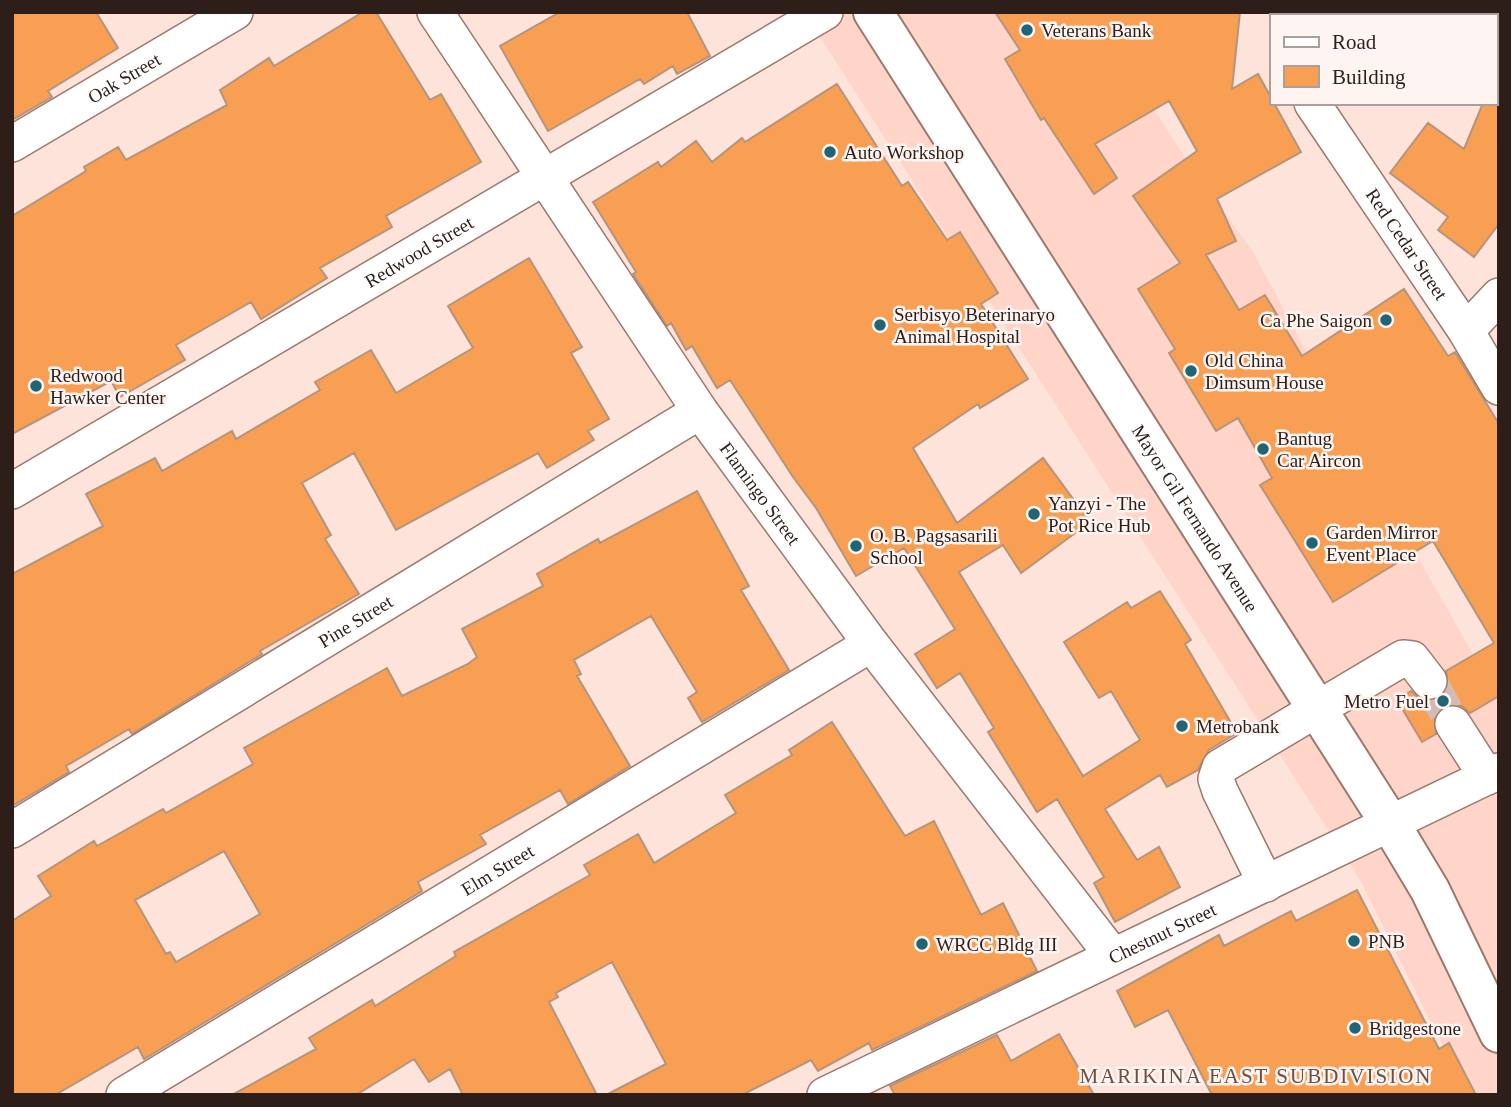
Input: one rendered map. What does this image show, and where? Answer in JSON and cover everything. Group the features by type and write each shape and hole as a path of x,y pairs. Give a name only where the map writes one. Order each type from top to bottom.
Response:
{"main road":[{"name":"Mayor Gil Fernando Avenue","path":"873,12 1391,825 1430,890 1499,1033"}],"street":[{"name":"Oak Street","path":"12,144 235,12"},
{"name":"Flamingo Street","path":"435,12 700,411 871,644 1113,956"},
{"name":"Redwood Street","path":"12,491 825,12"},
{"name":"Red Cedar Street","path":"1313,105 1466,331 1499,387"},
{"path":"1466,331 1499,296"},
{"name":"Pine Street","path":"12,830 700,411"},
{"name":"Elm Street","path":"124,1095 871,644"},
{"path":"1266,884 1216,779 1220,766 1403,658 1412,659 1429,681"},
{"path":"1454,724 1493,774"},
{"name":"Chestnut Street","path":"825,1095 1493,774"}],"shaded area":[{"path":"804,12 1090,12 1185,157 1253,252 1394,515 1499,700 1499,1095 1467,1095 1360,880"}],"building":[{"path":"12,12 96,12 118,48 48,91 52,97 12,120"},
{"path":"363,12 376,12 430,100 441,94 481,162 386,216 392,227 320,268 327,278 261,319 251,302 176,345 185,360 120,397 111,381 12,434 12,216 86,171 84,167 118,147 126,160 227,105 220,90 269,58 274,66"},
{"path":"560,12 687,12 710,56 677,74 673,66 644,84 640,79 548,131 500,46"},
{"path":"995,12 1240,12 1232,89 1258,74 1270,96 1270,105 1275,105 1301,152 1217,199 1236,241 1206,255 1239,310 1265,295 1302,356 1404,289 1448,356 1455,352 1499,424 1499,696 1470,713 1462,706 1443,707 1435,715 1436,734 1422,742 1397,700 1411,691 1422,700 1441,697 1448,688 1446,671 1494,643 1433,541 1333,602 1260,485 1272,478 1238,418 1216,431 1169,353 1175,349 1138,289 1180,263 1133,196 1197,151 1169,101 1095,144 1117,178 1094,194 1044,118 1041,120 1005,59 1020,50"},
{"path":"1499,66 1499,224 1474,257 1438,230 1448,217 1390,173 1428,123 1464,149 1482,105 1497,105"},
{"path":"837,84 902,186 908,182 947,240 960,232 998,293 981,304 1028,379 980,408 978,404 913,448 957,523 1043,458 1090,522 1021,573 1003,545 959,572 1083,776 1140,740 1111,691 1099,698 1064,642 1127,602 1131,608 1160,591 1191,640 1185,644 1237,733 1209,750 1198,770 1167,787 1160,775 1105,809 1137,860 1159,847 1180,887 1115,922 1094,883 1104,877 1057,799 1037,812 988,732 994,728 960,673 937,688 915,654 955,629 904,548 856,576 816,508 730,380 717,388 692,346 686,350 671,323 667,326 633,274 636,272 593,202 658,162 661,167 696,141 712,162 742,138 745,142"},
{"path":"529,258 582,347 571,353 609,419 588,431 594,440 547,468 538,453 396,530 354,453 302,483 331,535 325,539 359,594 260,651 262,654 132,734 129,729 66,766 69,772 12,806 12,574 103,526 86,494 155,458 162,471 232,431 236,439 320,390 315,382 371,350 396,393 473,348 448,306"},
{"path":"697,491 749,586 741,590 789,670 702,722 688,698 697,692 651,616 574,660 581,674 577,676 630,766 568,804 560,790 480,835 486,844 418,882 422,891 144,1059 138,1047 55,1095 12,1095 12,921 51,896 38,876 94,841 97,846 163,809 166,813 253,764 244,748 387,668 402,696 468,664 477,657 462,629 543,586 537,574 598,539 600,543","holes":["224,851 260,914 176,962 170,952 166,954 135,900"]},
{"path":"832,722 905,836 934,821 981,915 1003,903 1037,971 872,1050 869,1043 818,1071 811,1060 742,1095 606,1095 666,1064 612,962 556,993 558,997 549,1002 597,1095 463,1095 450,1069 429,1082 414,1059 356,1095 232,1095 316,1049 309,1038 372,1000 375,1006 456,956 454,952 590,875 584,865 638,834 654,863 736,813 725,795 792,755 789,750"},
{"path":"1357,890 1439,1049 1449,1043 1476,1095 1212,1095 1168,1010 1135,1027 1117,991 1219,935 1224,946 1291,911 1296,921"},
{"path":"1059,1034 1094,1095 895,1095 890,1086 997,1035 1011,1061"}],"tunnel":[{"path":"1429,681 1453,724"}],"place":[{"name":"Veterans Bank","path":"1027,30"},
{"name":"Auto Workshop","path":"830,152"},
{"name":"Ca Phe Saigon","path":"1386,320"},
{"name":"Serbisyo Beterinaryo Animal Hospital","path":"880,325"},
{"name":"Old China Dimsum House","path":"1191,371"},
{"name":"Redwood Hawker Center","path":"36,386"},
{"name":"Bantug Car Aircon","path":"1263,449"},
{"name":"Yanzyi - The Pot Rice Hub","path":"1034,514"},
{"name":"Garden Mirror Event Place","path":"1312,543"},
{"name":"O. B. Pagsasarili School","path":"856,546"},
{"name":"Metro Fuel","path":"1443,701"},
{"name":"Metrobank","path":"1182,726"},
{"name":"PNB","path":"1354,941"},
{"name":"WRCC Bldg III","path":"922,944"},
{"name":"Bridgestone","path":"1355,1028"}],"district":[{"name":"MARIKINA EAST SUBDIVISION","path":"1256,1076"}]}
